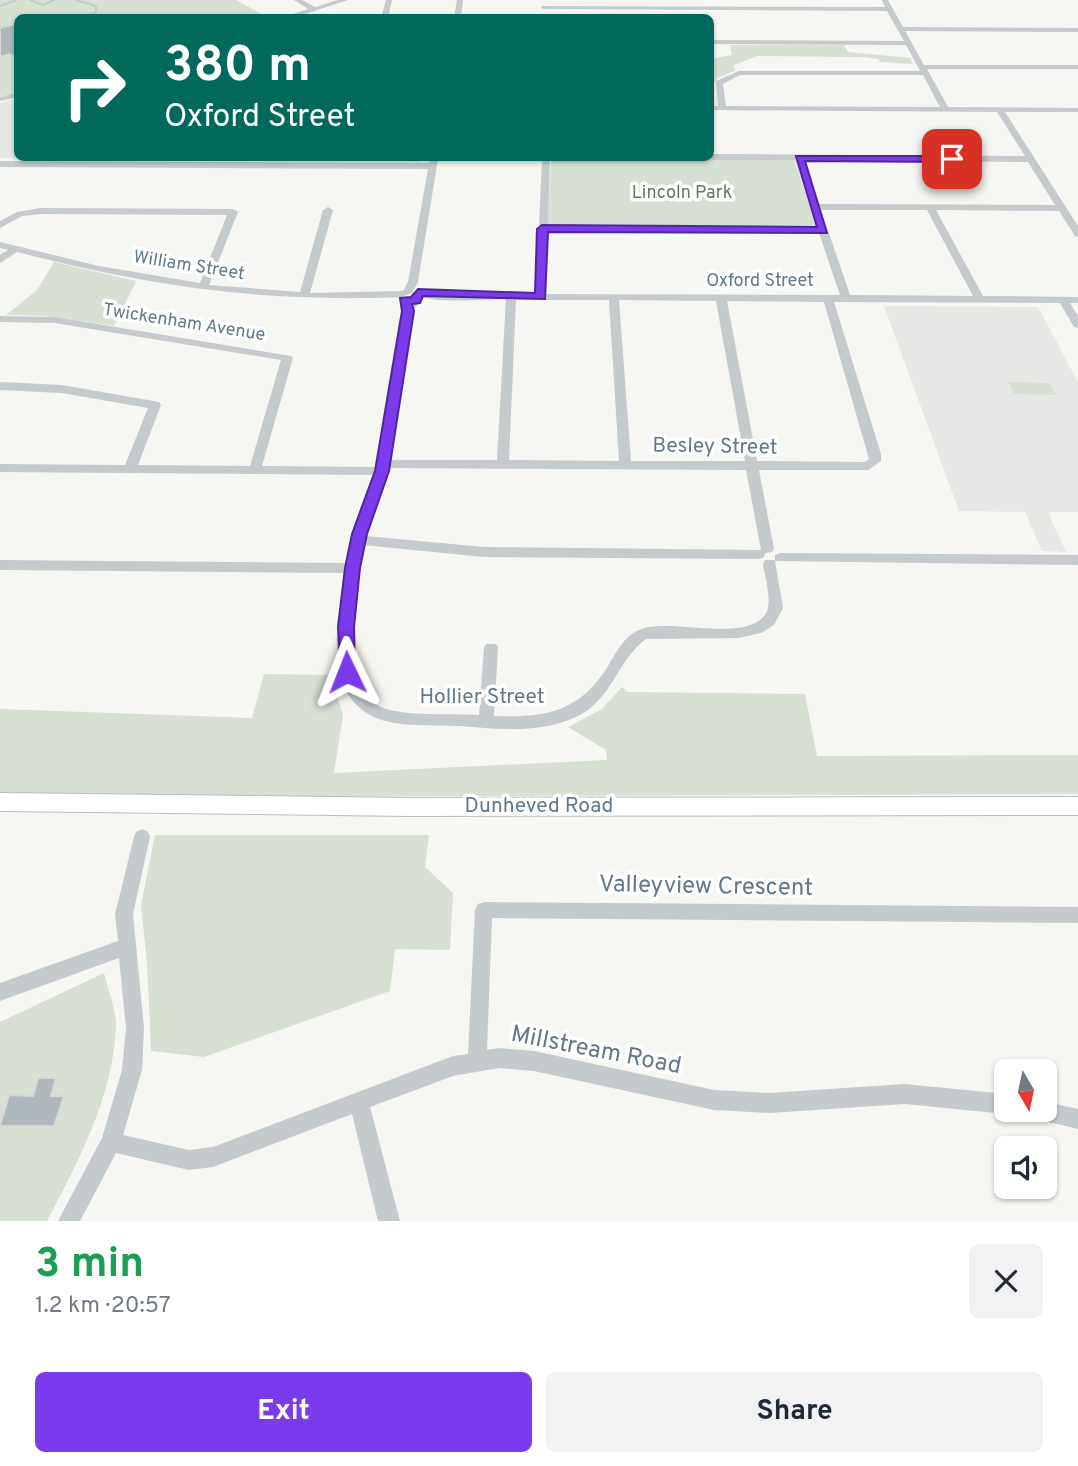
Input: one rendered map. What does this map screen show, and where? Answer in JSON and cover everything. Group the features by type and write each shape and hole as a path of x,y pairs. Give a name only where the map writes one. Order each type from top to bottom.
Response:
{"main road":[{"name":"Dunheved Road","path":"0,802 398,807 1078,806"}],"street":[{"path":"298,0 314,9"},
{"path":"297,14 345,0"},
{"path":"884,0 946,110"},
{"path":"543,4 653,8 889,9"},
{"path":"653,8 654,14"},
{"path":"901,29 1078,30"},
{"path":"714,42 908,43"},
{"path":"722,108 719,83 739,73 1078,67"},
{"path":"714,108 1078,110"},
{"path":"1000,110 1078,233"},
{"path":"714,157 1031,159"},
{"path":"799,158 846,299"},
{"path":"541,297 546,161"},
{"path":"0,164 433,162 383,468 358,540 353,568 0,565"},
{"path":"816,207 1062,208"},
{"path":"930,208 980,300"},
{"path":"304,295 328,210"},
{"path":"0,225 16,215 41,211 233,212 203,288"},
{"path":"542,229 823,230"},
{"name":"William Street","path":"0,246 203,288 304,295 411,296"},
{"path":"0,260 15,249"},
{"name":"Oxford Street","path":"411,296 1078,300"},
{"path":"503,464 511,296"},
{"path":"614,298 625,465"},
{"path":"721,298 769,556"},
{"name":"Besley Street","path":"0,468 255,470 503,464 858,467 875,461 875,454 828,299"},
{"path":"1063,300 1078,326"},
{"name":"Twickenham Avenue","path":"0,319 55,320 287,358 255,470"},
{"path":"0,386 62,389 155,405 130,469"},
{"path":"358,540 484,552 1078,560"},
{"name":"Hollier Street","path":"353,568 346,627 347,672 352,691 367,706 389,716 537,722 573,712 602,691 632,642 643,634 744,633 764,626 776,608 769,556"},
{"path":"486,722 491,648"},
{"path":"69,1221 111,1142 132,1070 135,1042 125,947 126,895 142,837"},
{"name":"Valleyview Crescent","path":"477,1060 484,910 1078,915"},
{"path":"0,992 125,947"},
{"name":"Millstream Road","path":"111,1142 177,1159 200,1160 453,1066 477,1060 534,1061 685,1096 727,1102 770,1103 905,1094 994,1103"},
{"path":"359,1102 389,1221"},
{"path":"1057,1115 1078,1119"}],"shaded area":[{"path":"14,99 14,158 0,158 0,103"},
{"path":"315,161 420,161 420,162"},
{"path":"884,306 1038,307 1078,382 1078,512 1048,512 1066,552 1042,551 1025,512 959,511"}],"green space":[{"path":"0,0 236,0 262,14 14,14 14,93 0,97"},
{"path":"730,45 844,45 848,52 910,58 913,64 880,62 878,59 863,57 757,56 734,65 735,71 717,78 714,84 714,58 732,55"},
{"name":"Lincoln Park","path":"714,160 794,160 817,226 548,225 551,161"},
{"path":"54,262 136,281 114,326 47,316 6,315 37,290"},
{"path":"1009,382 1050,383 1056,395 1014,394"},
{"path":"264,674 330,675 343,715 334,773 607,760 606,750 568,727 602,709 622,687 627,692 805,694 817,756 1078,755 1078,794 181,797 0,792 0,709 252,718"},
{"path":"155,835 429,835 425,867 453,893 450,950 395,949 390,991 204,1057 151,1051 147,962 141,906"},
{"path":"104,973 116,1020 113,1052 101,1103 82,1151 47,1221 0,1221 0,1022"}],"building":[{"path":"14,24 14,57 10,54 0,57 0,28"},
{"path":"38,1078 56,1078 51,1096 64,1096 54,1126 0,1126 9,1095 33,1096"}],"waterway":[{"path":"0,6 16,0"},
{"path":"30,0 43,5 54,0"},
{"path":"76,0 96,6 96,12 92,14"}],"route":[{"path":"347,672 346,612 360,534 380,482 387,447 408,311 405,301 416,300 418,293 442,296 541,297 542,229 823,230 799,158 952,159"}]}
